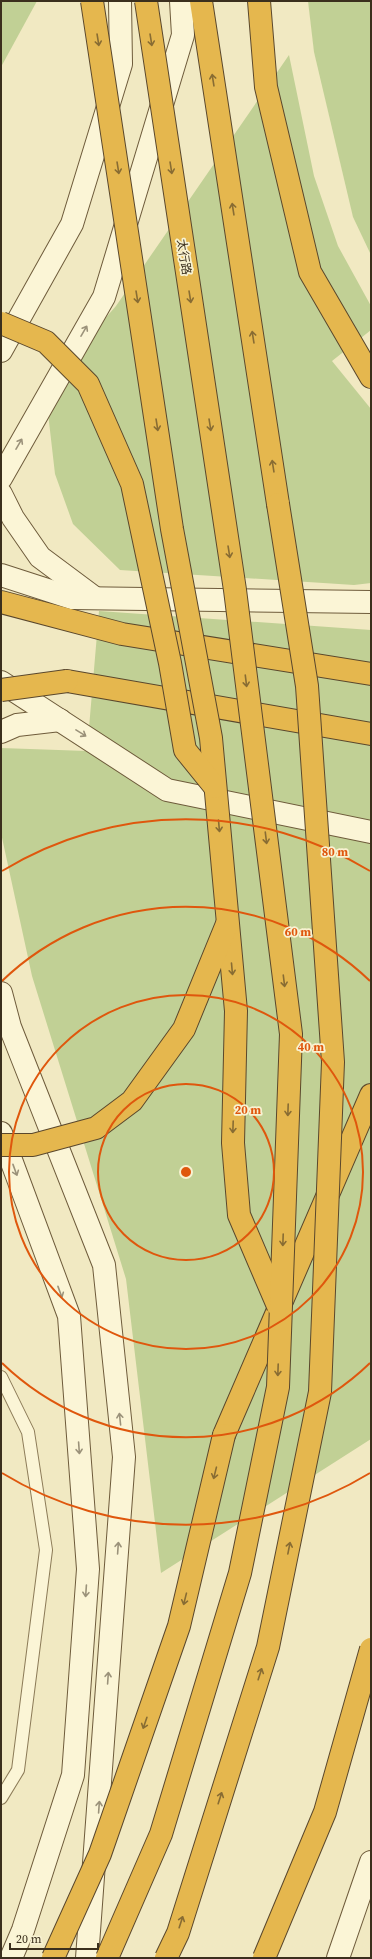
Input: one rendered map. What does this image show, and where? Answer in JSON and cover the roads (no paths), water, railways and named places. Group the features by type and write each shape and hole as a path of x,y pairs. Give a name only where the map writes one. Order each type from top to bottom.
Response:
{"highway":[{"path":"92,1 172,529 211,738 236,1011 233,1143 238,1215 280,1311"},
{"name":"太行路","path":"107,1958 161,1834 240,1573 278,1387 291,1034 235,590 146,1"},
{"path":"259,1 266,87 310,272 371,377"},
{"path":"166,1958 178,1933 268,1647 320,1392 333,1062 307,686 196,2"},
{"path":"1,323 46,342 88,384 132,484 170,663 185,750 216,787"},
{"path":"1,602 122,634 371,674"},
{"path":"1,690 67,681 371,734"},
{"path":"1,1145 33,1145 96,1128 132,1100 184,1029 228,921"},
{"path":"53,1958 100,1854 178,1626 224,1435 371,1095"},
{"path":"264,1958 325,1812 371,1649"}],"main road":[{"path":"1,351 72,224 121,64 120,1"},
{"path":"1,478 104,298 183,35 196,2"},
{"path":"1,494 13,518 40,557 95,598"},
{"path":"1,575 72,598 371,602"},
{"path":"1,682 167,790 371,832"},
{"path":"1,732 17,725 60,720"},
{"path":"1,993 10,1027 104,1265 124,1457 87,1958"},
{"path":"1,1133 69,1316 88,1569 73,1775 22,1930 10,1958"},
{"path":"338,1958 371,1862"}],"lane":[{"path":"1,1377 28,1432 46,1550 18,1770 1,1798"}]}
